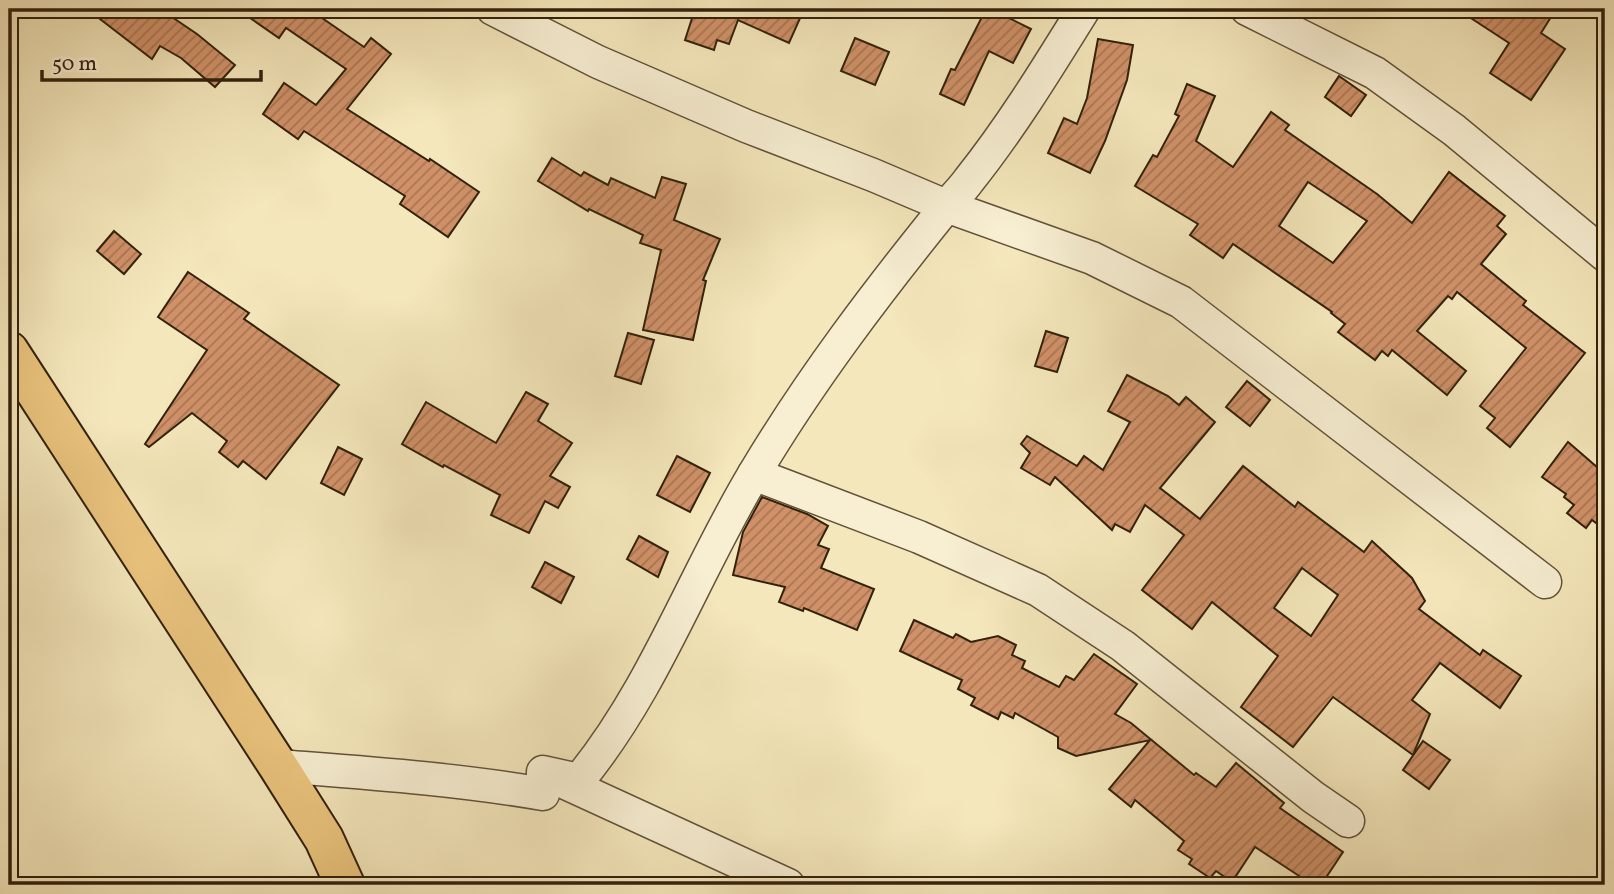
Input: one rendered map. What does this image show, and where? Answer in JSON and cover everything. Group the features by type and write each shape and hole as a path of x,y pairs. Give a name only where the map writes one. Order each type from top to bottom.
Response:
{"highway":[{"path":"9,351 324,839 345,885"}],"street":[{"path":"493,9 622,72 746,126 946,206 1093,258 1181,302 1545,582"},
{"path":"543,772 579,780 606,747 754,474 851,328 969,180 1047,70 1084,9"},
{"path":"1247,9 1375,73 1454,130 1605,255"},
{"path":"754,474 919,537 1038,590 1123,646 1313,797 1348,821"},
{"path":"278,766 359,771 544,794 543,772"},
{"path":"543,772 788,885"}],"building":[{"path":"87,9 160,9 197,34 235,65 215,87 181,58 160,46 152,59"},
{"path":"237,9 309,9 364,47 371,38 391,54 347,109 479,192 448,237 400,204 405,196 304,131 298,139 263,114 284,83 316,105 346,69 286,28 279,38"},
{"path":"695,9 785,9 801,16 789,43 738,20 729,44 717,40 714,50 685,40"},
{"path":"986,9 1009,9 1005,16 1031,29 1013,63 989,51 964,105 940,94 951,69 955,70"},
{"path":"1457,9 1556,9 1541,33 1565,49 1531,100 1490,73 1509,43"},
{"path":"855,38 889,52 875,85 841,71"},
{"path":"1098,39 1133,45 1127,80 1105,141 1090,173 1048,153 1064,118 1077,124 1087,98"},
{"path":"1339,76 1366,95 1351,116 1325,97"},
{"path":"1187,84 1215,96 1196,141 1233,167 1271,112 1289,125 1285,130 1377,194 1412,223 1449,172 1505,216 1497,226 1506,234 1481,264 1526,301 1523,305 1585,353 1510,447 1487,428 1495,418 1480,406 1526,348 1457,292 1452,299 1448,296 1417,331 1466,371 1447,395 1392,350 1388,356 1382,351 1375,360 1338,332 1345,324 1332,312 1233,244 1223,258 1190,235 1198,224 1135,186 1153,155 1157,157 1179,116 1175,114","holes":["1308,182 1367,221 1333,263 1279,226"]},
{"path":"552,158 581,176 584,172 608,185 611,178 655,198 662,177 686,184 674,220 720,239 703,280 706,281 693,340 643,330 661,250 640,243 643,235 589,209 588,211 538,181"},
{"path":"114,231 141,254 124,274 97,251"},
{"path":"188,272 249,313 244,319 339,385 266,479 243,461 238,467 219,452 227,441 192,413 149,447 145,444 207,350 158,317"},
{"path":"1046,331 1068,338 1057,372 1035,366"},
{"path":"628,333 654,340 641,384 615,376"},
{"path":"1127,375 1168,396 1179,405 1186,397 1215,422 1160,488 1200,519 1243,466 1295,507 1298,502 1364,552 1372,541 1412,578 1425,601 1419,609 1480,655 1483,650 1521,676 1500,708 1440,663 1412,700 1430,714 1413,755 1333,697 1293,747 1241,707 1278,656 1212,602 1192,629 1142,590 1184,535 1145,505 1130,532 1115,524 1112,530 1055,477 1050,485 1021,468 1030,453 1021,444 1027,436 1077,466 1084,456 1103,470 1130,422 1108,411","holes":["1302,568 1338,595 1311,636 1274,608"]},
{"path":"1247,381 1270,400 1250,426 1226,407"},
{"path":"526,392 548,404 538,421 572,443 550,476 570,487 558,508 545,501 529,533 491,515 500,495 402,444 426,402 496,443"},
{"path":"1568,442 1605,474 1605,530 1592,520 1586,528 1567,513 1574,505 1564,497 1566,494 1542,477"},
{"path":"338,447 362,459 344,495 321,483"},
{"path":"677,456 710,473 690,512 657,495"},
{"path":"762,497 807,514 828,526 818,545 829,549 821,568 874,589 857,630 804,608 803,611 779,602 785,587 733,575 743,532"},
{"path":"639,536 668,552 658,577 627,559"},
{"path":"545,562 574,577 561,603 532,587"},
{"path":"914,620 953,638 956,634 971,642 998,636 1016,645 1012,655 1025,661 1022,668 1059,687 1066,676 1074,680 1094,654 1137,684 1115,714 1131,723 1194,775 1196,773 1216,787 1236,763 1284,803 1280,808 1343,852 1321,885 1313,885 1255,847 1232,882 1216,871 1210,878 1189,864 1192,859 1178,850 1184,841 1135,800 1131,807 1109,789 1150,740 1076,756 1058,748 1058,737 1015,713 1013,718 1001,712 998,719 971,705 975,698 958,689 962,680 900,651"},
{"path":"1423,741 1450,760 1429,789 1403,770"}]}
